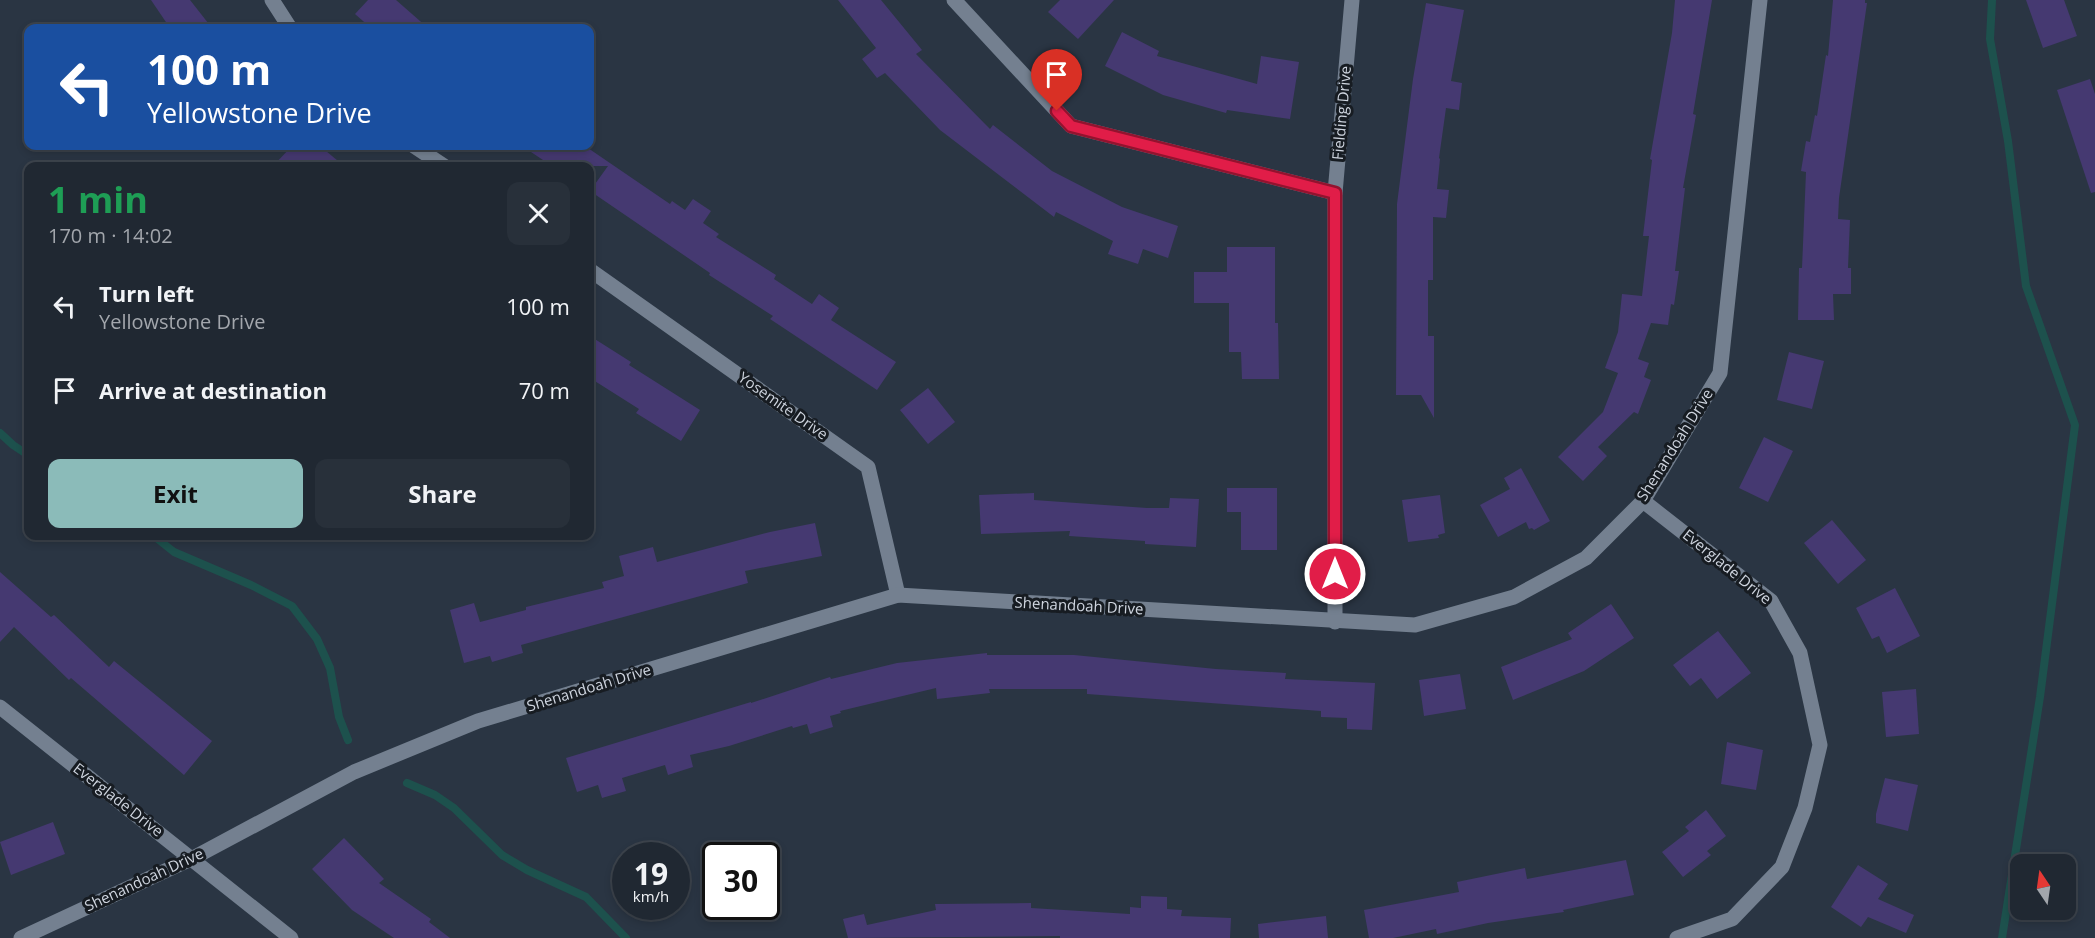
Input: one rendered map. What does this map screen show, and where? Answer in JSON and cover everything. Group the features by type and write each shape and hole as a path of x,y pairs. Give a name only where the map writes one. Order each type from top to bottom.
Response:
{"street":[{"path":"272,0 287,24"},
{"path":"954,0 1071,126 1335,193"},
{"name":"Fielding Drive","path":"1335,622 1335,193 1352,0"},
{"name":"Shenandoah Drive","path":"21,938 193,858 354,772 478,721 898,595 1415,625 1514,597 1586,558 1643,501 1720,373 1760,0"},
{"path":"420,150 438,162"},
{"name":"Yosemite Drive","path":"594,273 868,466 898,595"},
{"name":"Everglade Drive","path":"1643,501 1771,601 1800,653 1820,745 1805,808 1782,867 1732,919 1677,938"},
{"name":"Everglade Drive","path":"0,708 193,858 291,938"}],"building":[{"path":"151,0 190,0 209,24 167,24"},
{"path":"368,0 396,0 423,24 366,24 355,14"},
{"path":"838,0 881,0 922,50 916,54 990,129 993,125 1052,171 1122,207 1178,226 1168,258 1143,249 1138,264 1108,254 1113,241 1056,212 1054,217 940,130 885,73 877,78 862,59 876,48"},
{"path":"1060,0 1114,0 1078,39 1048,12"},
{"path":"1675,0 1712,0 1683,188 1685,188 1675,271 1679,271 1674,305 1671,304 1668,325 1651,323 1638,359 1649,363 1644,377 1651,380 1638,414 1634,412 1598,447 1607,456 1583,481 1558,457 1603,412 1618,373 1605,368 1618,332 1622,294 1642,296 1649,236 1643,236 1652,160 1650,159 1672,33"},
{"path":"1833,0 1865,0 1867,3 1839,198 1838,219 1850,220 1848,268 1851,268 1851,294 1833,294 1834,320 1798,320 1799,268 1802,268 1806,172 1801,171 1806,141 1810,142 1815,115 1817,116 1826,55 1828,56"},
{"path":"2026,0 2064,0 2077,36 2043,48"},
{"path":"1426,3 1464,10 1451,81 1462,83 1459,110 1446,108 1439,158 1437,189 1449,190 1446,218 1433,217 1433,280 1428,280 1428,336 1434,336 1434,418 1421,395 1396,395 1397,204 1413,79"},
{"path":"1122,32 1159,51 1157,56 1257,84 1261,56 1299,62 1290,119 1227,110 1226,113 1163,95 1105,66"},
{"path":"2090,79 2095,94 2095,192 2091,193 2057,90"},
{"path":"288,150 325,150 339,162 277,162"},
{"path":"528,150 591,150 670,204 672,201 685,210 693,199 711,211 703,223 719,234 716,237 776,275 774,279 812,304 819,294 839,308 831,320 896,362 877,390 770,319 773,316 709,275 710,273 594,194 594,185 608,166 594,166 594,162 546,162"},
{"path":"1227,247 1275,247 1275,323 1278,323 1279,379 1242,379 1241,352 1229,352 1229,303 1194,303 1194,272 1227,272"},
{"path":"594,339 631,362 629,365 700,410 681,441 636,413 639,409 594,381"},
{"path":"1789,352 1824,361 1812,409 1777,400"},
{"path":"928,388 955,422 928,444 900,410"},
{"path":"1764,437 1793,451 1768,502 1739,488"},
{"path":"1521,468 1550,521 1534,530 1529,529 1526,522 1498,537 1480,505 1510,489 1504,478"},
{"path":"1227,488 1277,488 1277,550 1241,550 1241,512 1227,512"},
{"path":"1034,493 1034,500 1147,508 1169,508 1170,498 1199,499 1196,547 1069,536 1070,531 981,534 979,495"},
{"path":"1440,495 1445,533 1438,535 1439,538 1408,542 1402,500"},
{"path":"1832,520 1866,560 1838,584 1804,543"},
{"path":"815,523 822,556 745,571 748,583 521,645 523,653 492,662 490,656 464,663 450,610 474,603 480,622 526,610 526,607 604,588 602,582 624,576 619,556 653,547 657,562 770,532"},
{"path":"0,572 51,617 54,615 109,667 114,661 212,741 184,775 71,678 69,680 14,627 0,642"},
{"path":"1895,588 1920,636 1887,653 1879,636 1872,639 1856,608"},
{"path":"1611,604 1634,638 1584,671 1513,700 1501,667 1572,639 1568,633"},
{"path":"1718,631 1751,673 1717,699 1701,678 1690,686 1673,665"},
{"path":"987,653 987,655 1074,655 1216,669 1286,673 1285,679 1375,683 1372,730 1347,729 1347,718 1321,717 1321,711 1087,694 1087,689 989,689 990,693 937,699 936,688 840,711 841,713 830,716 833,727 810,734 807,724 793,728 792,726 729,746 690,755 693,767 668,775 665,765 622,778 626,791 602,798 598,785 577,792 566,758 830,677 831,679 897,663"},
{"path":"1460,674 1466,709 1424,716 1419,680"},
{"path":"1916,689 1919,734 1886,737 1882,692"},
{"path":"1727,742 1763,750 1756,790 1721,784"},
{"path":"1885,778 1918,785 1908,831 1876,823"},
{"path":"1706,810 1726,836 1707,851 1711,855 1683,877 1662,852 1689,831 1685,827"},
{"path":"53,822 65,854 11,875 0,842"},
{"path":"344,838 384,879 379,883 431,919 429,922 450,938 394,938 352,910 312,869"},
{"path":"1626,860 1634,895 1563,910 1564,912 1488,923 1437,934 1436,929 1393,938 1369,938 1364,910 1459,892 1457,882 1525,868 1527,879"},
{"path":"1858,865 1888,884 1878,899 1914,915 1906,933 1868,917 1861,927 1831,907"},
{"path":"1141,896 1167,897 1167,909 1182,910 1181,916 1231,918 1230,938 1060,938 1060,936 848,938 843,919 864,914 867,925 936,910 935,904 1031,903 1031,908 1130,914 1130,907 1141,908"},
{"path":"1326,916 1328,938 1259,938 1258,924"}],"waterway":[{"path":"1992,0 1990,39 2008,141 2026,286 2075,425 2040,697 2002,938"},
{"path":"0,433 24,452"},
{"path":"159,540 174,552 251,585 292,606 317,639 330,668 339,717 348,740"},
{"path":"407,783 435,795 454,808 502,855 527,870 586,897 626,938"}],"route":[{"path":"1057,111 1071,126 1335,193 1335,574"}]}
